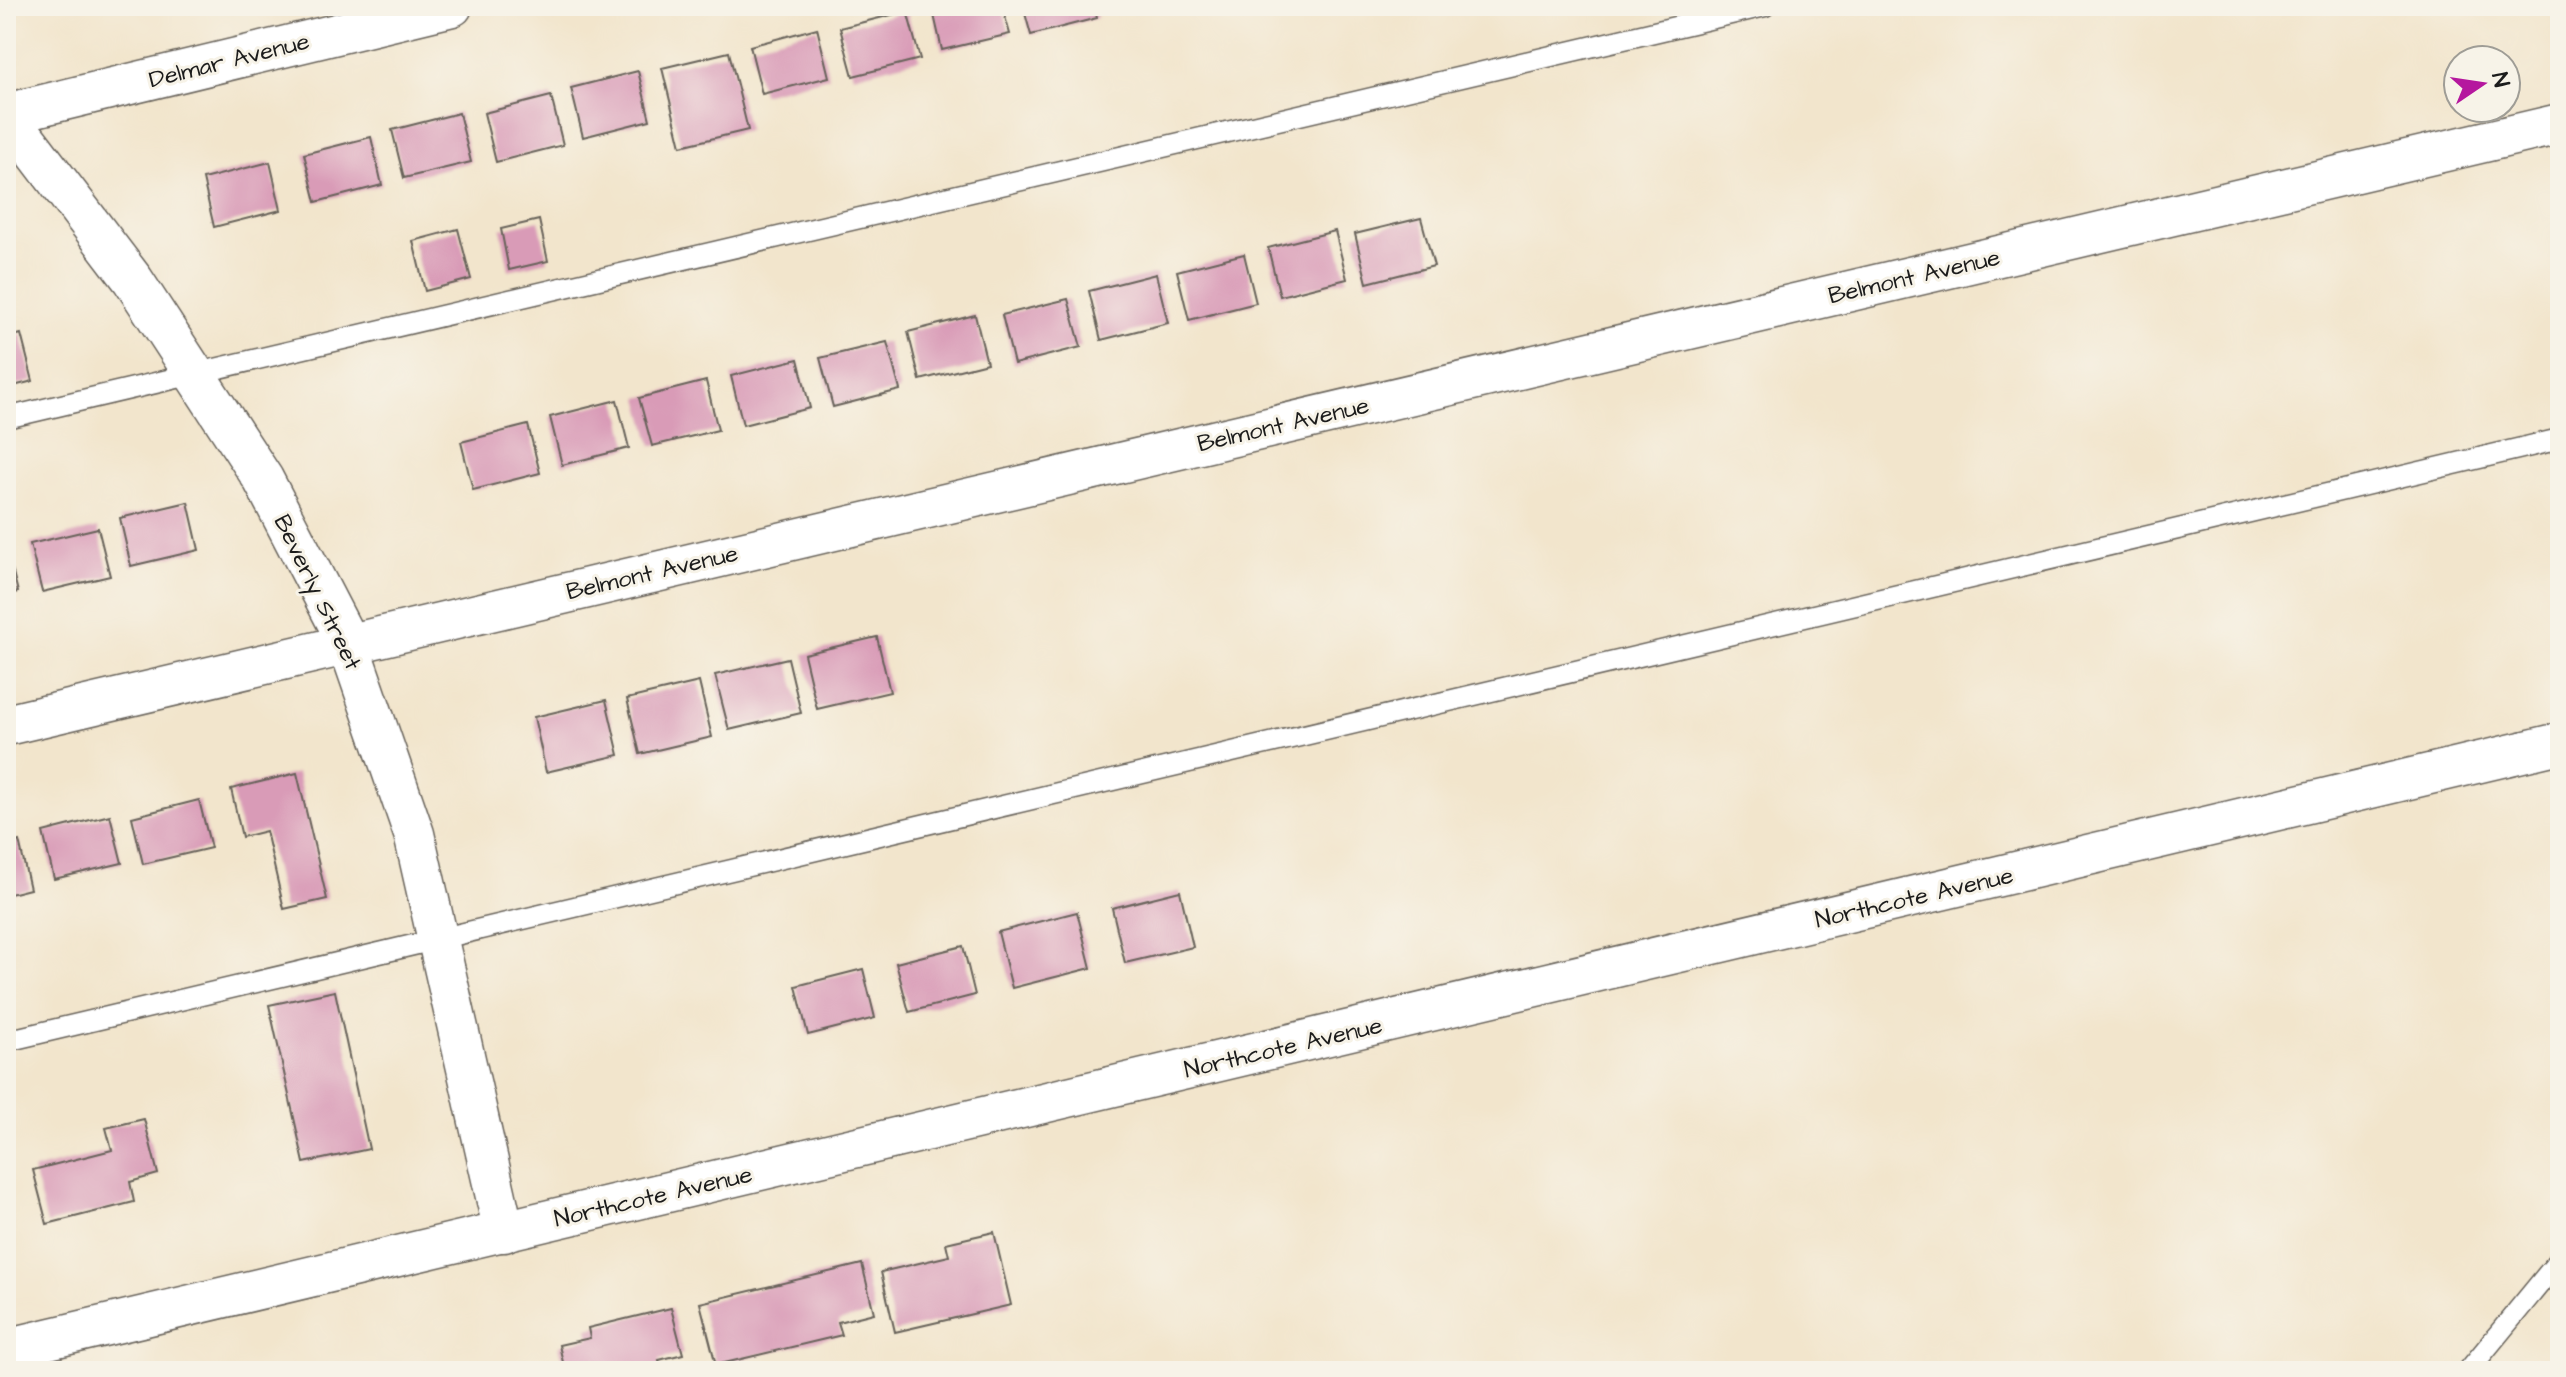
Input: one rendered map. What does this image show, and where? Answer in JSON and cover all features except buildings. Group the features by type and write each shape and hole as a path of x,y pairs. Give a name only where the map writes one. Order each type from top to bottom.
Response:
{"street":[{"name":"Delmar Avenue","path":"6,113 452,6"},
{"name":"Beverly Street","path":"6,113 133,280 263,479 348,643 414,834 504,1232"},
{"name":"Belmont Avenue","path":"6,725 2560,124"},
{"name":"Northcote Avenue","path":"6,1349 2560,743"}],"lane":[{"path":"6,418 1765,6"},
{"path":"6,1041 2560,439"},
{"path":"2468,1371 2560,1259"}]}
